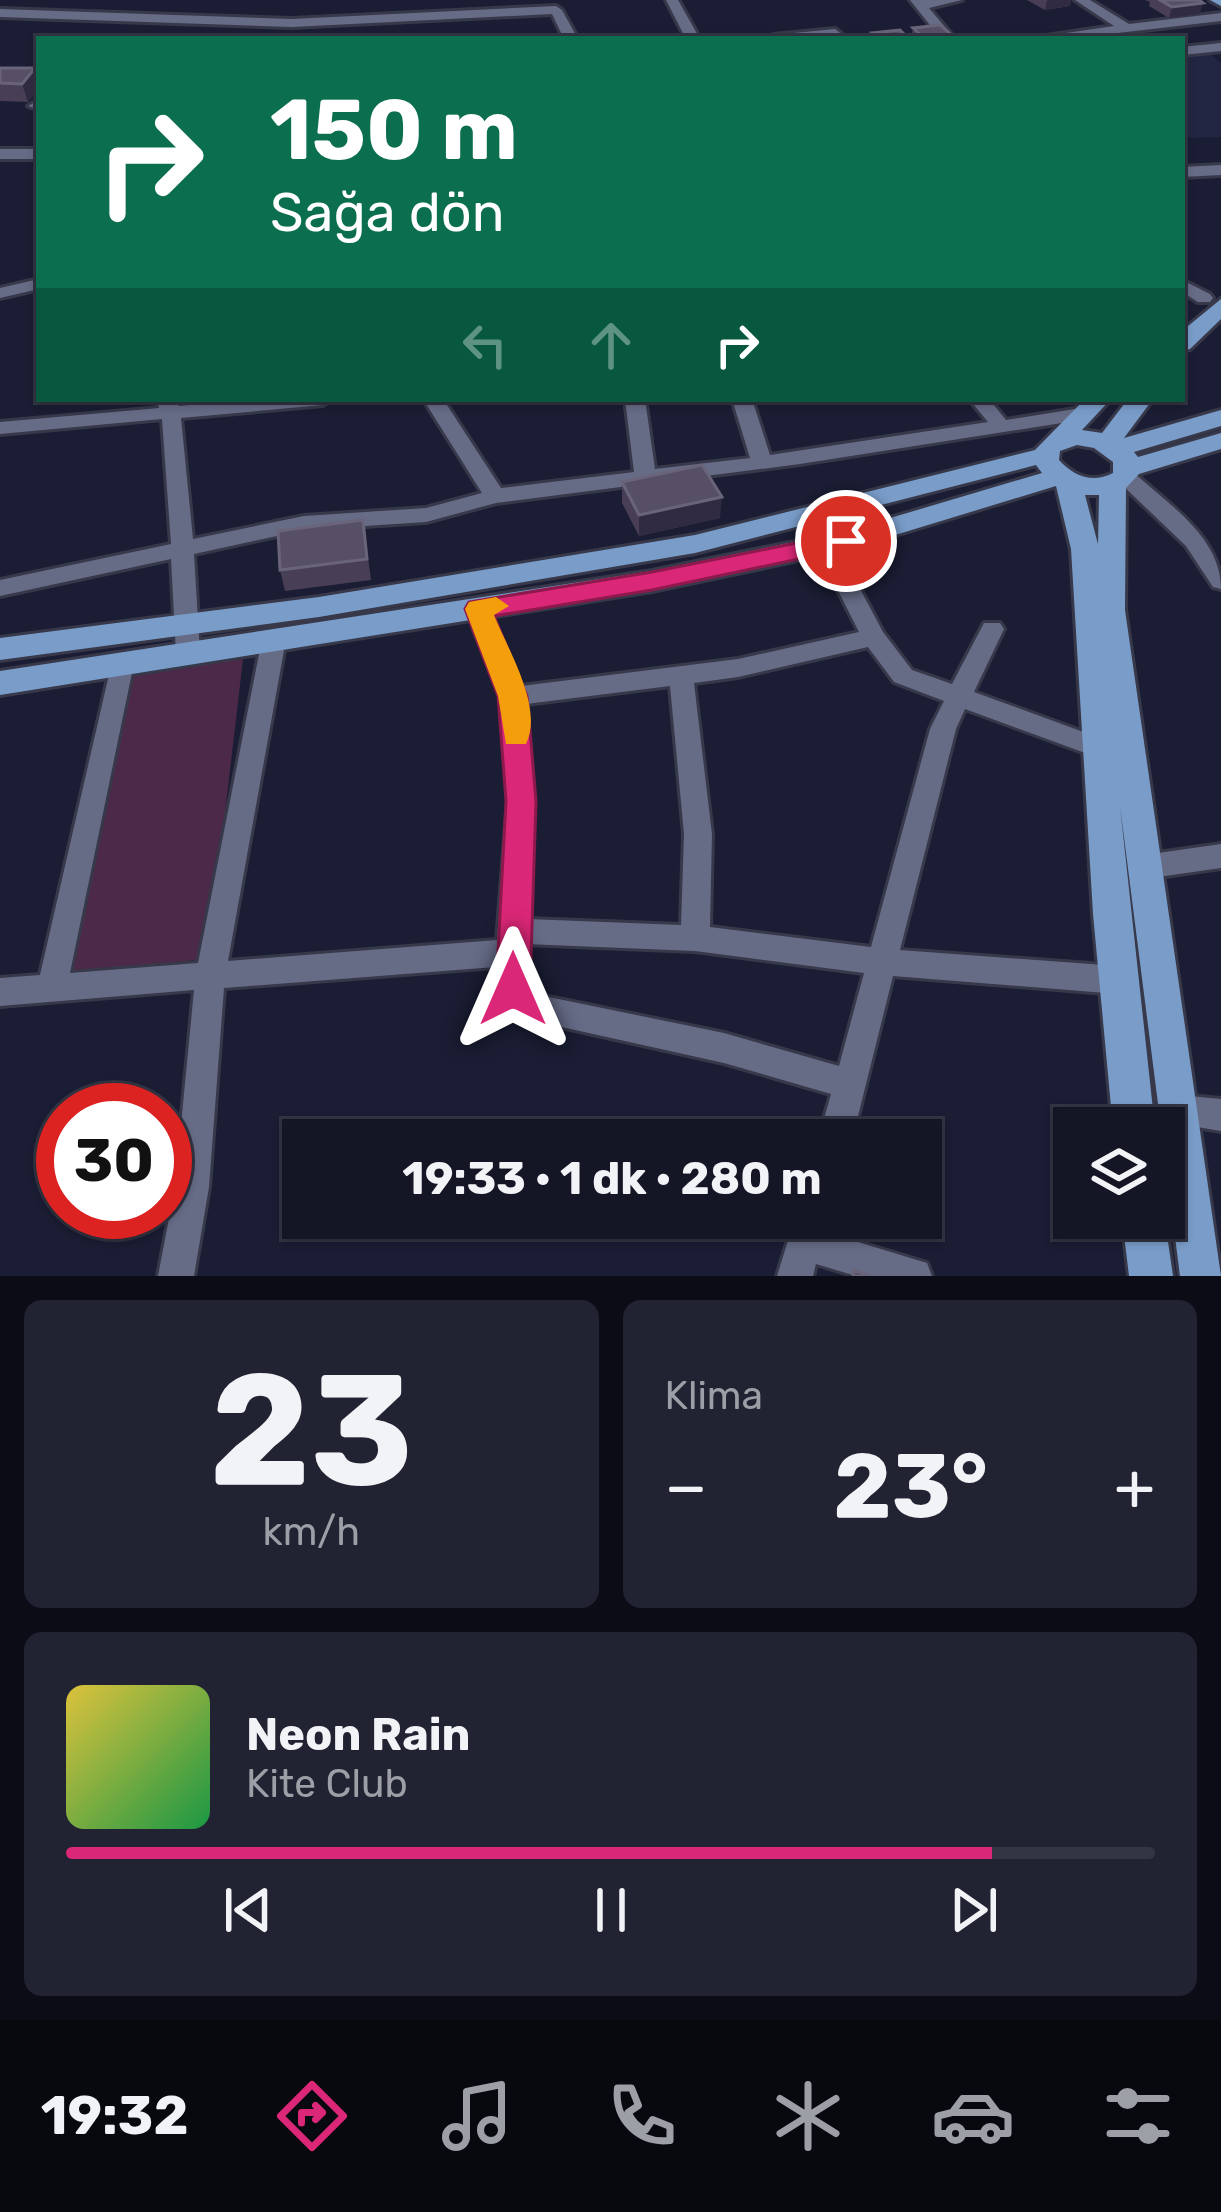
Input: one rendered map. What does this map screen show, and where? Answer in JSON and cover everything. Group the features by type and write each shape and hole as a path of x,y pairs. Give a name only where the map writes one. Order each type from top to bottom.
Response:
{"main road":[{"path":"1185,314 1215,295"},
{"path":"1185,340 1215,295"},
{"path":"1140,402 1118,465 1110,610 1178,1107"},
{"path":"0,683 122,663 186,638 319,607 694,544 1058,463 1093,406"},
{"path":"1058,463 1090,487 1118,465 1219,436"},
{"path":"0,649 186,638 274,639 652,581 826,545 1058,463 1092,438 1118,465"},
{"path":"1058,463 1085,549 1132,1107"},
{"path":"1185,1154 1202,1276"},
{"path":"1146,1239 1150,1276"}],"street":[{"path":"286,36 303,0"},
{"path":"672,0 691,36"},
{"path":"919,2 956,0"},
{"path":"1081,0 1128,32"},
{"path":"919,2 946,36"},
{"path":"0,13 292,23 535,6 556,10 569,36"},
{"path":"1073,36 1221,16"},
{"path":"804,36 838,36"},
{"path":"1185,51 1221,47"},
{"path":"0,154 33,154"},
{"path":"1185,172 1221,170"},
{"path":"0,292 36,285"},
{"path":"1185,286 1215,295"},
{"path":"0,428 168,407 264,402"},
{"path":"435,402 495,496"},
{"path":"635,402 645,476"},
{"path":"743,402 762,463"},
{"path":"981,402 1001,427"},
{"path":"0,588 304,524 426,515 495,496 762,463 1001,427 1093,406"},
{"path":"168,407 176,439 186,638"},
{"path":"1118,465 1195,541 1221,581"},
{"path":"1195,541 1221,538"},
{"path":"826,545 874,637 902,676 1099,748"},
{"path":"478,609 513,696 521,801 513,989 523,1006 724,1048 850,1085"},
{"path":"841,1119 943,729 992,629"},
{"path":"513,696 738,668 874,637"},
{"path":"176,1276 192,1187 210,976 274,639"},
{"path":"52,988 122,663"},
{"path":"681,675 698,834 695,938"},
{"path":"1144,867 1221,856"},
{"path":"0,992 210,976 512,941 695,938 884,962 1118,980"},
{"path":"1185,1112 1221,1115"},
{"path":"804,1246 914,1276"}],"shaded area":[{"path":"1209,53 1221,63 1221,137 1185,138 1185,56"},
{"path":"243,659 208,959 70,972 130,668"}],"building":[{"path":"1160,0 1199,0 1203,3 1172,7"},
{"path":"940,25 953,36 922,36 913,28"},
{"path":"900,30 906,36 875,36 872,33"},
{"path":"0,68 35,68 22,84 0,83"},
{"path":"702,465 722,497 639,515 622,482"},
{"path":"363,520 367,559 280,570 278,531"}],"slow traffic":[{"path":"496,606 478,609 513,696 516,736"}],"route":[{"path":"513,989 510,970 521,801 513,696 478,609 652,581 846,541"}]}
